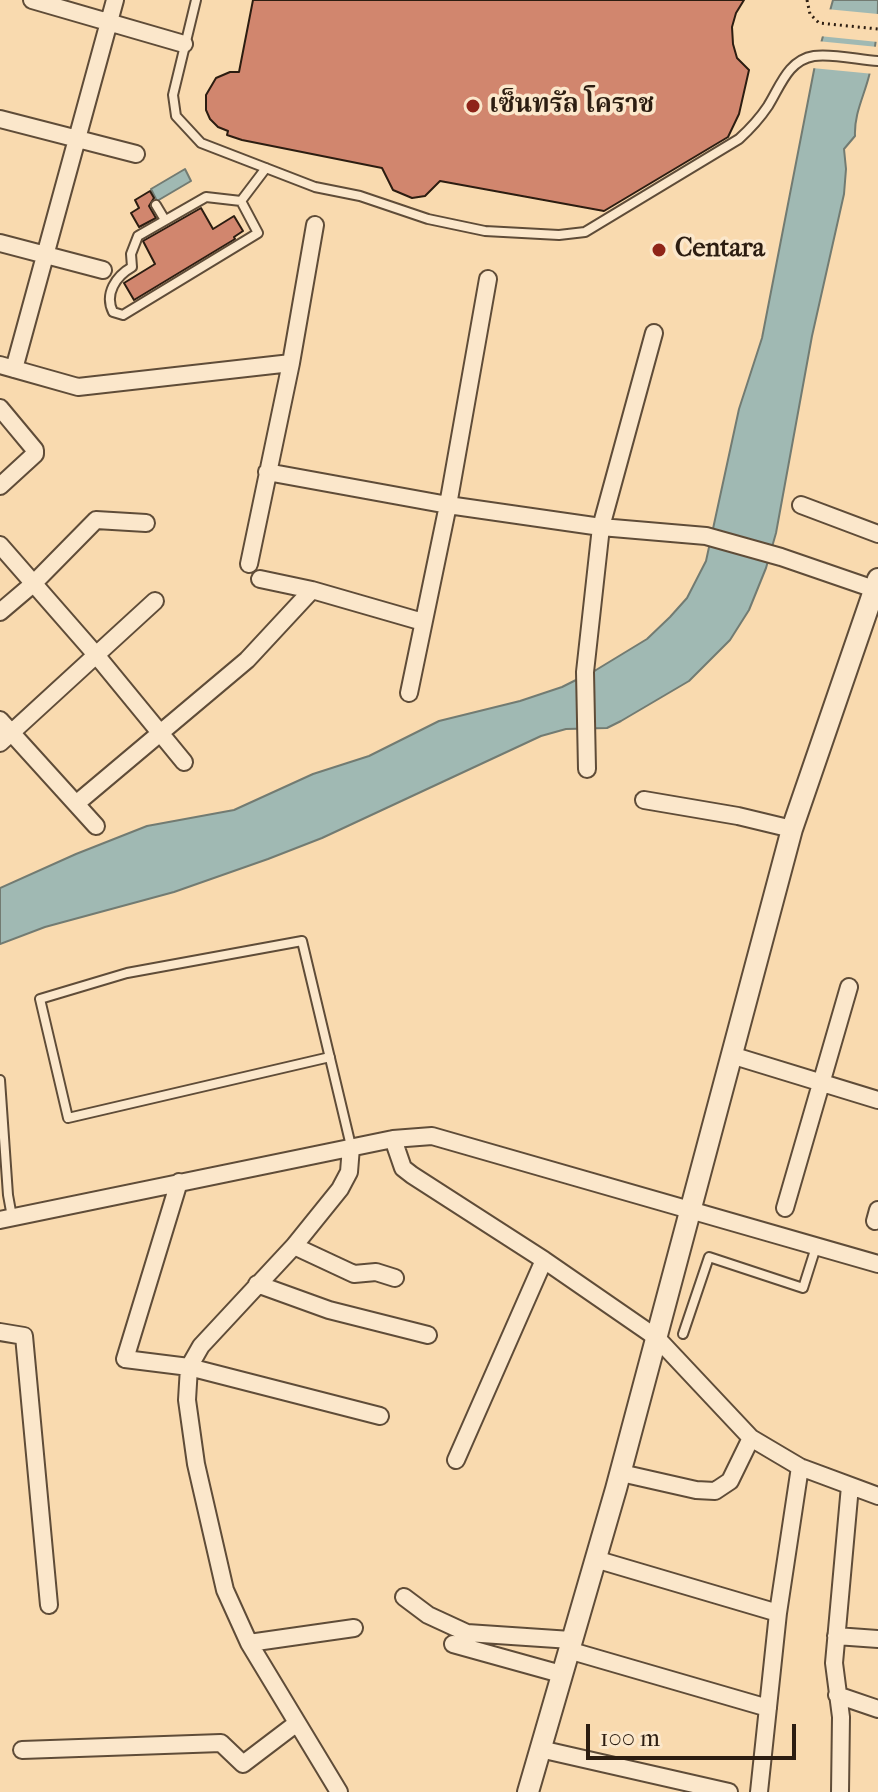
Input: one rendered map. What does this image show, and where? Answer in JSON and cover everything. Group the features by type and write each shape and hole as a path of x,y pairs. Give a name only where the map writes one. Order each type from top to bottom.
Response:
{"street":[{"path":"32,0 184,44"},
{"path":"115,0 45,255 7,367 78,387 291,363"},
{"path":"0,119 136,154"},
{"path":"249,564 291,363 315,225"},
{"path":"0,243 103,270"},
{"path":"409,693 448,505 488,279"},
{"path":"587,769 585,672 601,527 654,333"},
{"path":"0,408 35,450 35,454 0,486"},
{"path":"267,472 448,505 601,527 706,536 876,584 792,829 621,1473 528,1792"},
{"path":"801,505 878,534"},
{"path":"0,612 33,584 96,520 146,523"},
{"path":"0,545 184,762"},
{"path":"260,579 312,590 423,622"},
{"path":"77,803 247,660 312,590"},
{"path":"6,738 155,601"},
{"path":"0,720 6,738 77,803 96,826"},
{"path":"644,800 792,829"},
{"path":"785,1208 849,987"},
{"path":"731,1055 878,1100"},
{"path":"6,1219 351,1147 432,1136 878,1264"},
{"path":"393,1139 403,1168 412,1175 657,1338 751,1438 800,1467 878,1496"},
{"path":"339,1792 249,1643 225,1590 196,1464 187,1400 189,1367 212,1332 294,1246 340,1189 349,1172 351,1147"},
{"path":"179,1182 125,1359 189,1367 380,1416"},
{"path":"294,1246 354,1274 376,1272 395,1278"},
{"path":"456,1460 544,1260"},
{"path":"257,1284 329,1310 428,1335"},
{"path":"0,1332 24,1336 49,1605"},
{"path":"621,1473 696,1490 715,1491 730,1481 751,1438"},
{"path":"759,1792 778,1613 800,1467"},
{"path":"840,1792 841,1717 834,1663 850,1486"},
{"path":"595,1559 778,1613"},
{"path":"404,1597 428,1615 467,1633 570,1645 768,1708"},
{"path":"249,1643 354,1628"},
{"path":"836,1636 878,1639"},
{"path":"453,1644 561,1674"},
{"path":"837,1695 878,1709"},
{"path":"22,1750 221,1743 243,1764 297,1723"},
{"path":"540,1749 729,1792"}],"lane":[{"path":"196,0 173,95 176,116 201,143 315,187 360,196 428,219 485,231 559,235 585,232 739,139 768,107 784,75 797,63 814,56 878,61"},
{"path":"241,201 266,168"},
{"path":"206,197 241,201 258,233 123,315 113,312 109,304 112,289 120,274 132,267 131,254 138,236 206,197"},
{"path":"156,205 165,220"},
{"path":"330,1057 68,1118 40,999 127,973 302,941 330,1057 351,1147"},
{"path":"0,1080 8,1195 6,1219"},
{"path":"683,1334 709,1257 803,1288 817,1246"}],"path":[{"path":"807,0 810,14 819,23 878,29"}],"water":[{"path":"833,0 878,0 875,48 855,136 844,149 844,194 812,336 776,533 749,610 730,640 689,681 607,728 566,729 541,736 322,838 268,859 174,892 45,927 0,944 0,888 147,826 234,810 313,774 369,756 439,721 562,687 647,639 687,598 706,561 739,409 762,338 815,65"},
{"path":"185,169 191,181 157,201 151,189"}],"pier":[{"path":"826,9 878,14 878,42 819,36"},
{"path":"817,41 878,47 874,74 812,68"}],"building":[{"name":"เซ็นทรัล โคราช","path":"253,0 744,0 732,27 733,44 737,58 749,70 739,114 728,137 604,211 440,181 425,196 412,198 393,190 382,168 242,140 227,135 228,131 210,119 206,110 206,95 216,78 239,72"},
{"path":"150,191 154,198 149,206 156,218 139,227 131,213 139,208 135,200"},
{"path":"201,208 213,229 234,216 243,231 235,239 134,300 124,283 155,264 143,241"}],"place":[{"name":"เซ็นทรัล โคราช","path":"473,106"},
{"name":"Centara","path":"659,250"}]}
